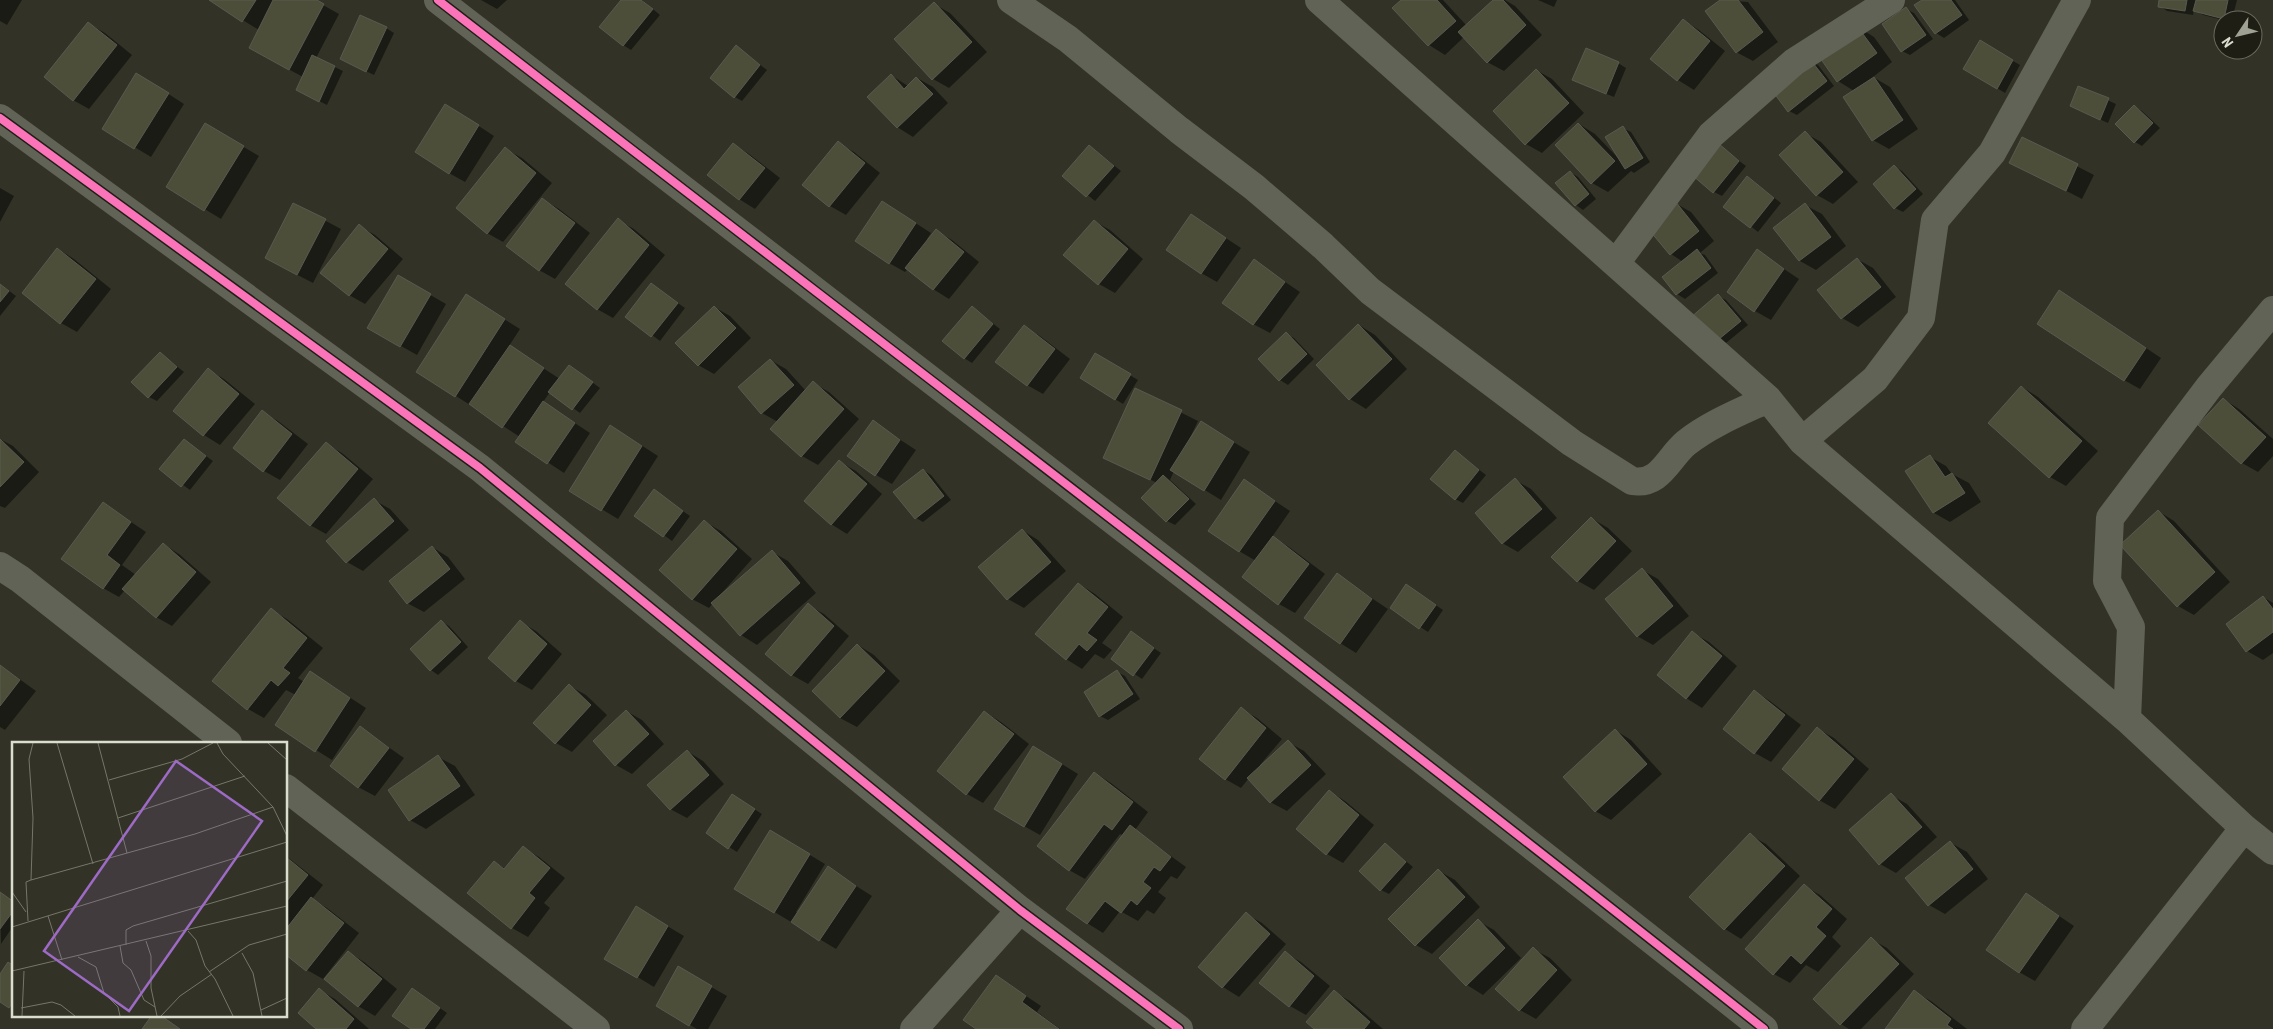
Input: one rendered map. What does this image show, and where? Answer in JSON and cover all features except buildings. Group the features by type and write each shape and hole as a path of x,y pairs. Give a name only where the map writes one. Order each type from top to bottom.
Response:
{"street":[{"path":"438,0 1207,591 1548,857 1764,1029"},
{"path":"1011,0 1068,38 1179,130 1254,187 1323,246 1370,291 1572,443 1632,481 1642,483 1653,478 1667,467 1683,445 1702,431 1768,399"},
{"path":"1319,0 1768,399 1802,441 2127,719 2244,828 2273,852"},
{"path":"1616,263 1711,135 1794,62 1891,0"},
{"path":"1802,441 1875,379 1921,318 1935,220 1992,153 2077,0"},
{"path":"0,118 480,468 1020,910 1179,1029"},
{"path":"2127,719 2132,628 2107,580 2110,518 2209,387 2273,310"},
{"path":"0,566 20,579 227,742"},
{"path":"288,790 596,1029"},
{"path":"2084,1029 2244,828"},
{"path":"914,1029 1020,910"}],"cycle path":[{"path":"438,0 1269,641 1764,1029"},
{"path":"0,118 480,468 1020,910 1179,1029"}]}
